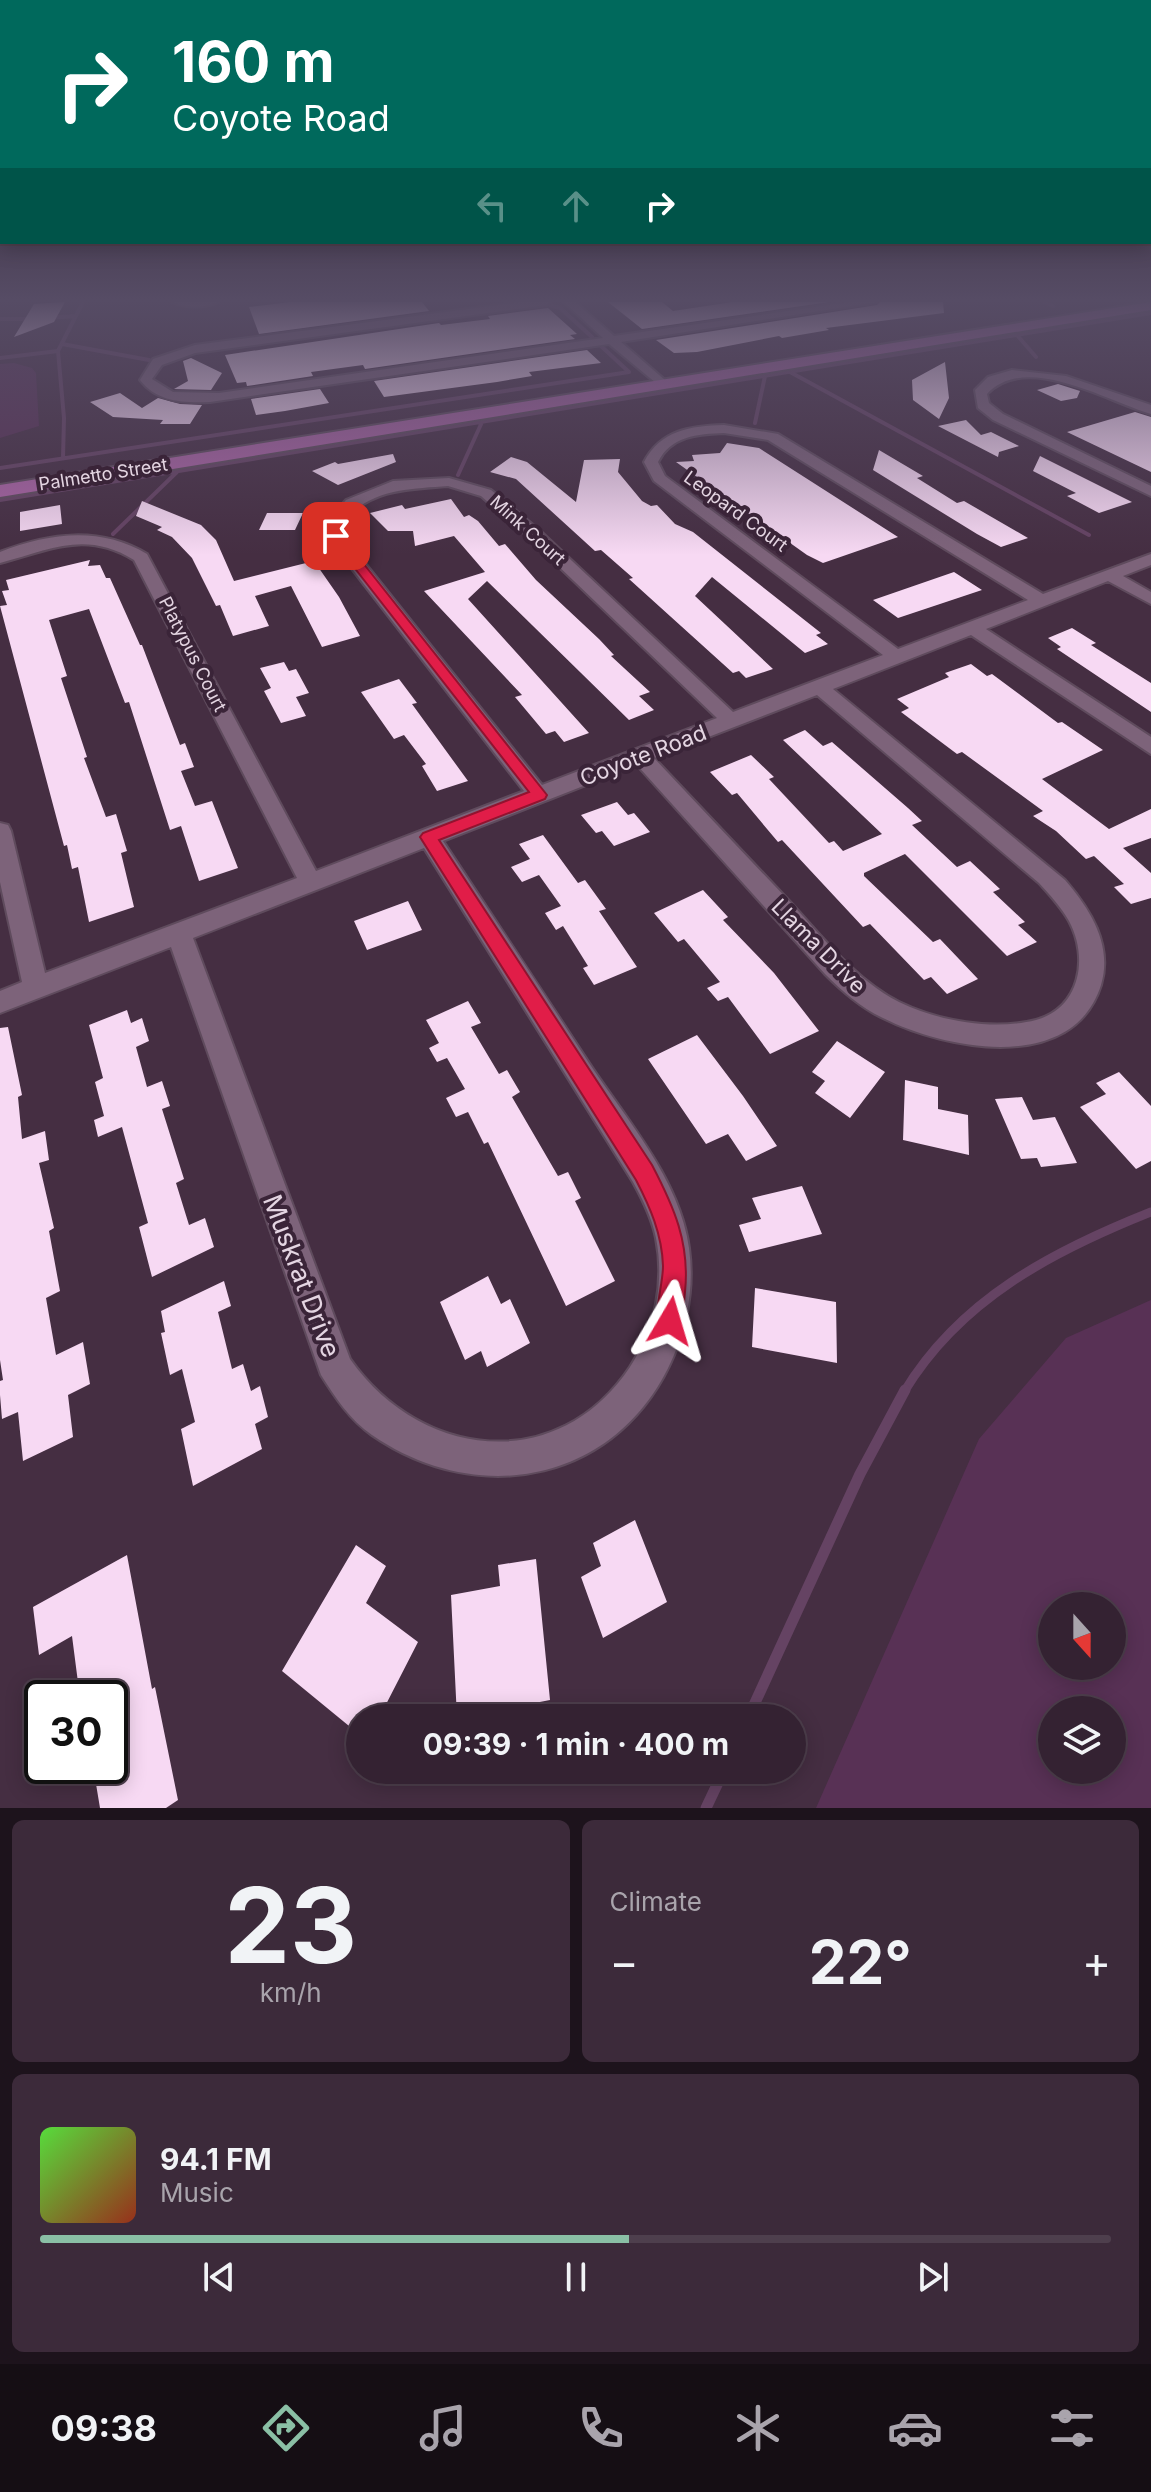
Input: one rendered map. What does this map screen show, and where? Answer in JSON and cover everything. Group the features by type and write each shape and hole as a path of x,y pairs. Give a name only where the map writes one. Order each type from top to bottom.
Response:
{"main road":[{"name":"Palmetto Street","path":"0,491 647,386"}],"street":[{"path":"151,386 165,394 219,397 292,386"},
{"path":"985,386 980,393 983,405 998,417 1151,492"},
{"path":"1094,386 1151,410"},
{"name":"Leopard Court","path":"897,657 659,478 651,462 655,451 681,435 709,429 742,430 773,437 1042,601"},
{"name":"Mink Court","path":"539,795 340,543 334,529 338,515 359,497 393,485 427,481 460,484 486,493 533,533 731,721"},
{"name":"Platypus Court","path":"0,558 46,544 90,540 125,547 141,557 311,883"},
{"name":"Coyote Road","path":"0,1002 1151,559"},
{"path":"1109,575 1151,599"},
{"path":"972,628 1151,747"},
{"name":"Llama Drive","path":"640,756 843,976 886,1008 940,1030 983,1036 1026,1033 1050,1026 1070,1013 1086,993 1092,964 1087,933 1071,903 1047,877 819,687"},
{"path":"0,831 36,988"},
{"name":"Muskrat Drive","path":"179,933 333,1363 347,1384 383,1421 430,1446 456,1454 510,1459 564,1449 612,1416 648,1372 670,1321 675,1268 673,1242 663,1210 644,1172 429,837"}],"shaded area":[{"path":"0,386 37,386 39,426 0,438"},
{"path":"1151,1300 1151,1808 816,1808 979,1439 1066,1338"}],"building":[{"path":"179,386 213,386 211,390 174,389"},
{"path":"377,386 464,386 384,397"},
{"path":"912,386 948,386 949,398 939,419 913,400"},
{"path":"1065,386 1080,391 1077,398 1061,401 1037,390"},
{"path":"320,389 329,403 285,411 256,415 251,399"},
{"path":"120,393 142,408 158,398 180,404 202,405 190,424 160,424 163,420 113,417 90,402"},
{"path":"1135,412 1151,417 1151,472 1067,432"},
{"path":"966,420 981,435 991,432 1019,446 999,452 998,457 938,426"},
{"path":"727,443 759,448 898,537 823,563 807,555 676,462 694,461 692,455 720,453"},
{"path":"879,450 923,476 917,478 957,503 964,501 1028,538 1001,547 977,534 873,470"},
{"path":"393,454 396,462 338,485 312,471 335,462"},
{"path":"1040,456 1132,502 1099,513 1067,496 1076,493 1033,471"},
{"path":"511,457 527,462 576,502 584,460 620,459 618,472 642,501 651,506 657,505 675,524 693,532 821,633 816,635 828,644 805,653 712,577 695,596 773,669 746,678 739,671 733,673 629,579 633,578 601,550 595,551 516,479 490,472"},
{"path":"451,499 464,517 469,515 478,521 499,546 505,544 536,580 650,692 639,696 654,710 629,720 487,581 468,599 589,733 564,742 555,731 546,734 515,697 522,695 424,591 485,572 454,536 415,546 413,531 388,531 370,513 402,505 405,509"},
{"path":"142,501 201,525 216,540 234,581 314,561 339,597 360,636 322,647 291,586 255,596 269,626 233,636 220,605 216,606 192,558 172,537 157,530 162,527 136,516"},
{"path":"60,505 62,524 20,531 20,512"},
{"path":"267,513 303,513 295,530 259,530"},
{"path":"90,560 88,566 100,565 106,578 110,578 142,645 180,745 185,743 194,767 181,771 195,806 212,801 238,868 199,881 181,826 170,830 129,702 125,703 89,609 49,620 67,676 61,678 87,757 84,758 106,817 116,814 127,851 121,853 134,907 89,922 78,867 72,869 67,845 64,846 0,606 7,605 2,591 9,590 6,580"},
{"path":"954,572 982,590 898,618 873,600"},
{"path":"1072,628 1096,643 1091,645 1151,683 1151,712 1057,649 1061,647 1048,638"},
{"path":"284,662 289,671 296,669 309,693 296,697 306,716 281,723 264,691 271,688 260,668"},
{"path":"971,664 987,676 992,674 1058,723 1062,722 1103,750 1042,779 1109,829 1151,809 1151,838 1123,848 1151,873 1151,898 1131,904 1114,887 1124,884 1094,856 1086,859 1056,831 1033,816 1043,811 962,752 957,754 901,712 909,708 897,699 949,677 945,673"},
{"path":"399,679 417,703 412,704 468,781 437,791 422,766 426,764 404,735 394,739 361,692"},
{"path":"805,730 823,746 832,742 908,808 922,821 912,825 957,867 970,861 1000,889 993,892 1025,922 1018,925 1037,942 1007,956 905,854 864,873 864,876 933,942 940,939 978,979 947,994 931,977 924,980 870,924 863,927 782,840 778,842 737,793 732,795 710,772 751,755 774,777 769,779 829,843 834,841 843,851 882,834 783,740"},
{"path":"617,802 628,815 634,813 650,832 614,846 602,831 596,833 581,815"},
{"path":"543,835 578,883 585,880 606,909 599,911 637,967 594,985 583,968 588,966 563,926 556,930 545,913 561,906 539,875 522,882 511,867 530,859 519,844"},
{"path":"703,890 728,917 723,920 774,973 819,1031 770,1054 728,997 718,1001 707,988 720,982 684,939 678,942 654,913"},
{"path":"408,901 422,930 367,950 354,921"},
{"path":"468,1001 481,1023 471,1027 499,1074 507,1070 520,1092 512,1097 558,1176 568,1172 581,1198 575,1201 615,1281 566,1306 488,1142 484,1144 468,1112 456,1117 446,1098 465,1089 447,1058 437,1062 429,1048 439,1043 426,1020"},
{"path":"127,1010 131,1023 142,1018 149,1041 136,1047 147,1087 162,1081 170,1106 162,1109 184,1179 176,1183 189,1225 205,1218 214,1247 152,1277 139,1227 148,1223 122,1127 98,1137 94,1120 104,1116 95,1082 103,1078 89,1025"},
{"path":"8,1027 22,1095 18,1097 22,1139 45,1131 49,1160 39,1163 54,1228 49,1231 60,1291 46,1298 56,1355 83,1342 90,1384 68,1395 73,1437 23,1461 18,1412 2,1419 0,1395 0,1381 3,1380 0,1360 0,1028"},
{"path":"697,1035 777,1146 746,1161 728,1134 706,1144 648,1059"},
{"path":"837,1041 885,1072 850,1118 815,1093 825,1081 812,1072"},
{"path":"1119,1072 1151,1106 1151,1161 1136,1169 1080,1107 1106,1094 1096,1083"},
{"path":"905,1080 938,1087 938,1109 968,1115 969,1155 903,1140"},
{"path":"1022,1097 1033,1120 1055,1117 1077,1163 1041,1167 1037,1158 1021,1159 995,1099"},
{"path":"802,1186 822,1234 749,1252 739,1225 761,1219 752,1198"},
{"path":"488,1276 501,1304 510,1299 530,1343 487,1367 481,1351 465,1360 440,1302"},
{"path":"224,1281 231,1306 218,1312 232,1369 243,1364 251,1391 260,1386 268,1417 255,1424 262,1449 193,1486 181,1429 195,1422 182,1369 170,1375 161,1333 165,1332 161,1311"},
{"path":"755,1288 836,1302 837,1363 752,1347"},
{"path":"635,1520 667,1602 603,1638 581,1577 601,1566 593,1543"},
{"path":"356,1545 386,1566 366,1603 418,1642 386,1704 346,1704 346,1724 282,1671"},
{"path":"127,1555 152,1689 155,1687 178,1800 166,1808 100,1808 96,1784 128,1784 128,1680 78,1680 72,1636 39,1655 33,1607"},
{"path":"536,1559 550,1700 529,1704 456,1704 451,1595 500,1586 498,1565"}],"waterway":[{"path":"61,386 63,458"},
{"path":"0,468 535,386"},
{"path":"0,500 699,386"},
{"path":"755,423 763,386"},
{"path":"816,386 1089,535"},
{"path":"458,475 482,422"},
{"path":"113,534 177,472"},
{"path":"904,1392 952,1330 981,1304 1045,1262 1151,1212"},
{"path":"754,1704 860,1474 905,1390"},
{"path":"706,1808 717,1784"}],"route":[{"path":"336,536 539,795 429,837 644,1172 663,1210 673,1242 675,1268 670,1321"}]}
